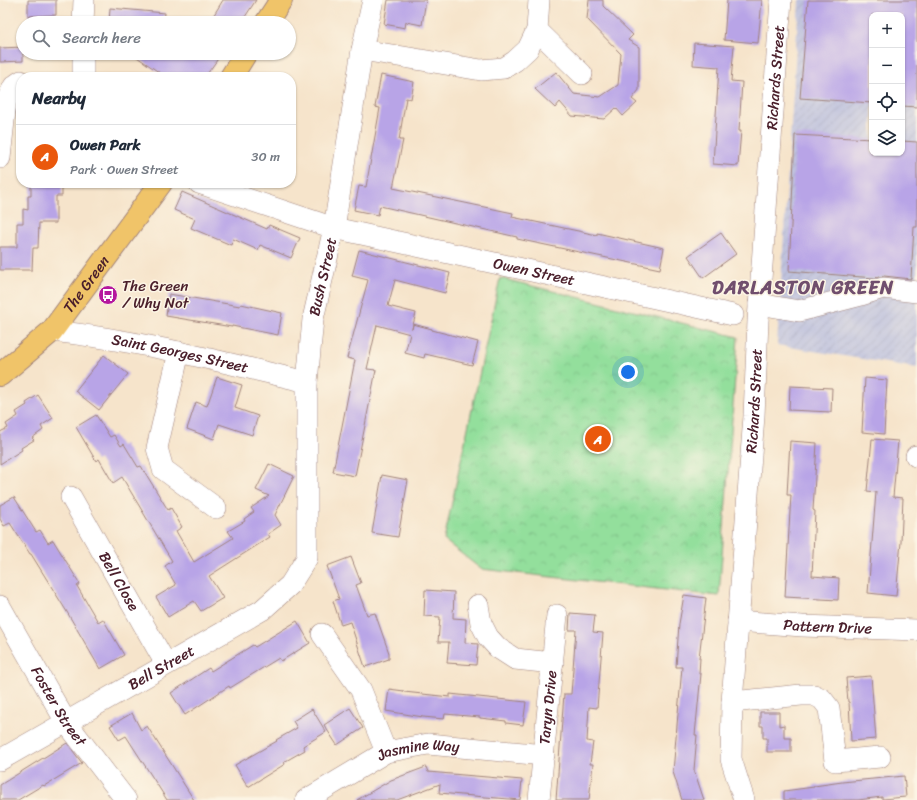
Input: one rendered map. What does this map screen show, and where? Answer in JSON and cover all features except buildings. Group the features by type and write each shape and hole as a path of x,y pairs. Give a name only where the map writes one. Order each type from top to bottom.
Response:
{"main road":[{"path":"271,16 281,0"},
{"path":"234,72 242,60"},
{"name":"The Green","path":"0,375 52,331 157,188"}],"street":[{"path":"83,16 84,0"},
{"name":"Bush Street","path":"307,558 307,382 314,319 334,228 362,50 373,0"},
{"path":"362,50 481,70 504,68 515,61 528,49 537,30 539,0"},
{"name":"Richards Street","path":"744,800 731,759 732,702 754,416 759,304 781,0"},
{"path":"537,30 582,74"},
{"path":"83,60 83,72"},
{"path":"0,158 6,102 16,85"},
{"name":"Owen Street","path":"215,188 334,228 734,315"},
{"path":"759,304 799,311 883,288 917,292"},
{"name":"Saint Georges Street","path":"52,331 94,336 178,352 307,382"},
{"path":"178,352 157,448 163,469 216,508"},
{"name":"Bell Close","path":"71,497 166,664"},
{"name":"Bell Street","path":"0,760 262,610 290,585 307,558"},
{"path":"478,605 481,623 488,637 498,648 515,660 553,663"},
{"name":"Foster Street","path":"0,606 66,722 126,800"},
{"name":"Taryn Drive","path":"539,800 558,615"},
{"name":"Pattern Drive","path":"738,621 802,626 917,630"},
{"path":"322,634 361,690 386,752"},
{"path":"732,702 814,695 822,699 829,708 835,761 880,757"},
{"name":"Jasmine Way","path":"306,800 386,752 428,744 544,755"}],"shaded area":[{"path":"799,0 917,0 917,368 777,345"}],"green space":[{"path":"500,278 738,337 719,596 481,569 444,540"}],"place":[{"name":"The Green / Why Not","path":"108,295"},
{"name":"Owen Park","path":"598,439"}],"district":[{"name":"DARLASTON GREEN","path":"803,287"}]}
